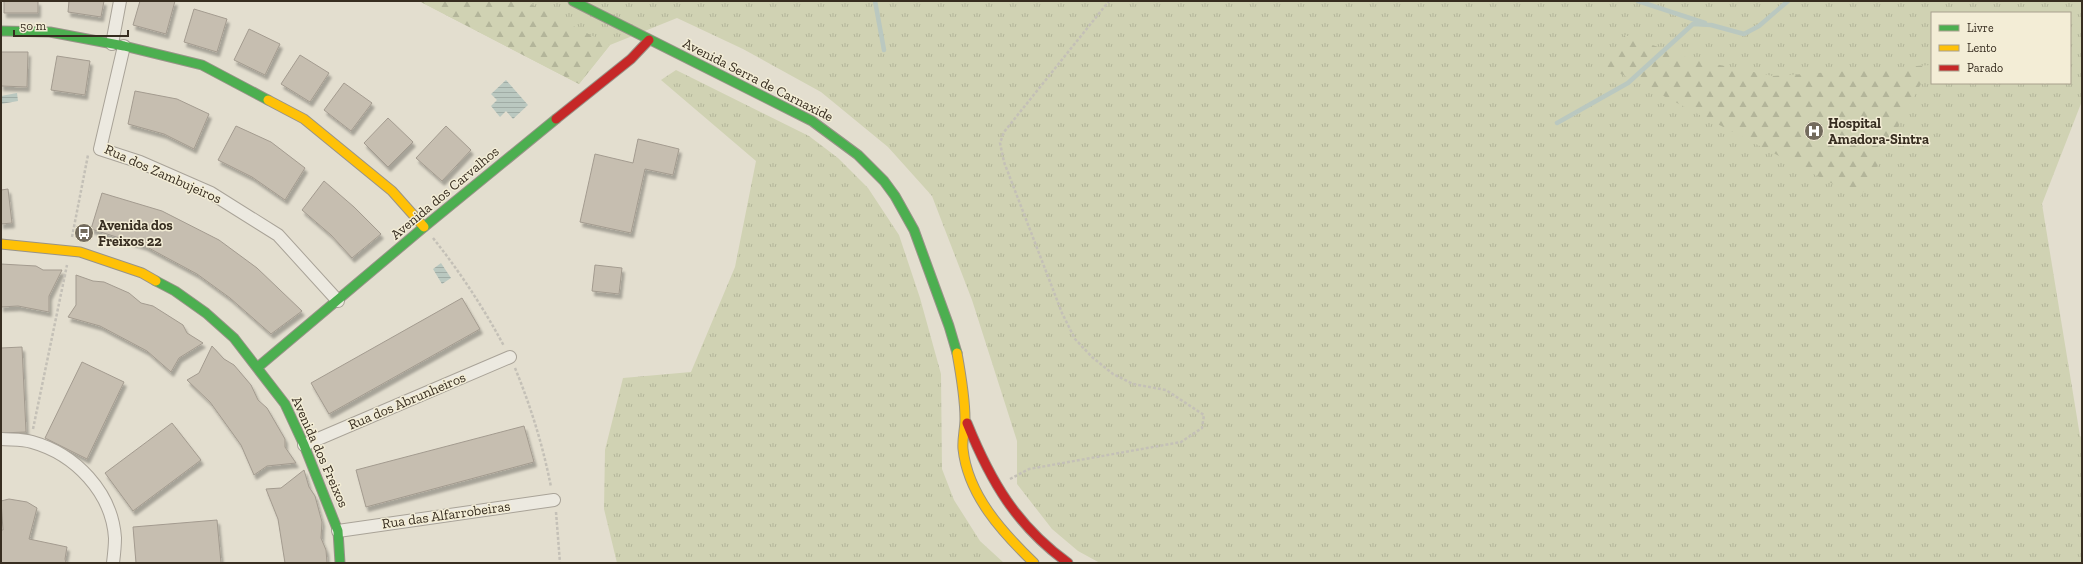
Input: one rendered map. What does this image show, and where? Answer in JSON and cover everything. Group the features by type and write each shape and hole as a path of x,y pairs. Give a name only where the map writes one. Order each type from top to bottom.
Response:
{"street":[{"path":"118,45 120,1"},
{"name":"Avenida Serra de Carnaxide","path":"574,1 812,121 843,141 873,167 889,186 915,231 956,349 965,419 963,450 968,471 977,491 996,523 1016,547 1034,563"},
{"path":"1,31 50,32 118,45 202,65 304,119 392,191 424,227"},
{"name":"Avenida dos Carvalhos","path":"258,367 424,227 631,59 649,40"},
{"name":"Rua dos Zambujeiros","path":"118,45 100,149 140,162 211,193 278,234 338,301"},
{"name":"Avenida dos Freixos","path":"1,244 80,252 142,273 175,291 206,313 234,338 258,367 285,404 304,445 338,530 340,563"},
{"name":"Rua dos Abrunheiros","path":"304,445 510,357"},
{"name":"Avenida Serra de Carnaxide","path":"965,419 995,487 1028,530 1052,553 1068,563"},
{"path":"1,439 30,441 62,454 88,476 106,505 115,538 113,563"},
{"name":"Rua das Alfarrobeiras","path":"338,530 554,500"}],"path":[{"path":"995,487 1029,469 1181,442 1202,428 1204,415 1198,409 1166,390 1133,384 1113,374 1092,357 1075,339 1062,313 1004,162 1000,143 1004,132 1109,1"},
{"path":"424,227 457,268 481,305 510,357 529,403 544,451 554,500 560,563"}],"green space":[{"path":"419,1 2082,1 2082,101 2042,204 2080,436 2082,439 2082,563 1100,563 1078,551 1052,529 1017,484 1017,441 972,300 932,196 888,147 821,92 743,49 677,18 610,45 579,84"},
{"path":"419,1 525,1 610,45 579,84"},
{"path":"1625,35 1691,59 1773,76 1931,65 1860,198 1602,64"},
{"path":"676,70 809,136 838,158 868,188 899,235 920,298 941,374 942,469 954,500 980,541 1004,563 617,563 604,509 605,450 623,378 691,372 735,267 756,161 661,80"}],"shaded area":[{"path":"506,80 528,105 513,119 506,111 500,117 491,106 497,100 491,94"},
{"path":"17,93 18,101 1,104 1,96"},
{"path":"441,263 451,278 442,284 433,269"}],"building":[{"path":"4,1 38,1 38,13 4,13"},
{"path":"69,1 104,1 101,17 68,12"},
{"path":"140,1 175,1 166,34 133,25"},
{"path":"194,9 227,19 217,52 184,42"},
{"path":"249,29 280,44 265,75 234,60"},
{"path":"1,52 28,52 27,87 1,86"},
{"path":"300,55 329,73 310,102 281,84"},
{"path":"57,56 90,61 85,95 51,90"},
{"path":"344,83 372,103 351,131 324,110"},
{"path":"135,91 177,99 209,114 194,149 164,134 128,124"},
{"path":"388,118 413,142 388,167 364,143"},
{"path":"236,126 271,142 305,168 285,200 252,177 218,160"},
{"path":"446,126 471,150 442,181 416,158"},
{"path":"638,139 679,149 673,175 645,169 631,233 580,222 595,154 633,163"},
{"path":"324,181 354,207 381,234 352,258 331,235 302,210"},
{"path":"8,189 12,223 1,224 1,190"},
{"path":"102,193 162,211 219,240 257,268 302,311 271,334 230,298 197,274 145,246 91,229"},
{"path":"1,264 36,266 43,270 62,270 49,296 49,312 18,306 1,307"},
{"path":"595,265 622,268 619,294 592,291"},
{"path":"76,275 93,281 104,282 129,293 141,303 153,306 183,325 187,333 203,343 179,358 171,372 147,351 100,326 68,317 76,305"},
{"path":"462,298 480,329 329,414 311,383"},
{"path":"212,346 224,359 234,365 251,385 258,400 267,408 285,439 285,447 296,463 267,466 254,475 241,445 210,402 187,380 199,373"},
{"path":"22,347 26,432 1,433 1,348"},
{"path":"82,362 124,382 87,459 45,438"},
{"path":"172,423 201,460 133,511 105,473"},
{"path":"524,426 534,462 366,507 356,470"},
{"path":"304,470 309,487 315,496 322,522 321,538 326,550 327,563 285,563 278,519 266,489 281,488"},
{"path":"9,499 27,502 37,508 29,539 67,547 65,559 66,563 1,563 1,530 3,530 1,501"},
{"path":"217,520 221,563 136,563 133,527"}],"waterway":[{"path":"875,1 884,50"},
{"path":"1638,1 1705,23"},
{"path":"1557,123 1628,83 1693,24 1711,25 1744,34 1759,26 1788,1"}],"traffic: fast":[{"path":"573,1 812,121 858,155 884,181 895,196 914,230 949,326 957,353"},
{"path":"1,31 50,32 124,46 202,65 268,100"},
{"path":"258,367 424,227 556,119"},
{"path":"156,281 175,291 206,313 234,338 285,404 304,445 338,531 340,563"}],"traffic: slow":[{"path":"268,100 304,119 392,191 424,227"},
{"path":"1,244 80,252 142,273 156,281"},
{"path":"957,353 964,402 965,419 963,449 966,466 979,497 988,512 1010,539 1034,563"}],"traffic: jam":[{"path":"556,119 631,59 649,40"},
{"path":"967,423 986,464 1007,501 1034,533 1068,563"}],"place":[{"name":"Hospital Amadora-Sintra","path":"1814,131"},
{"name":"Avenida dos Freixos 22","path":"84,233"}]}
